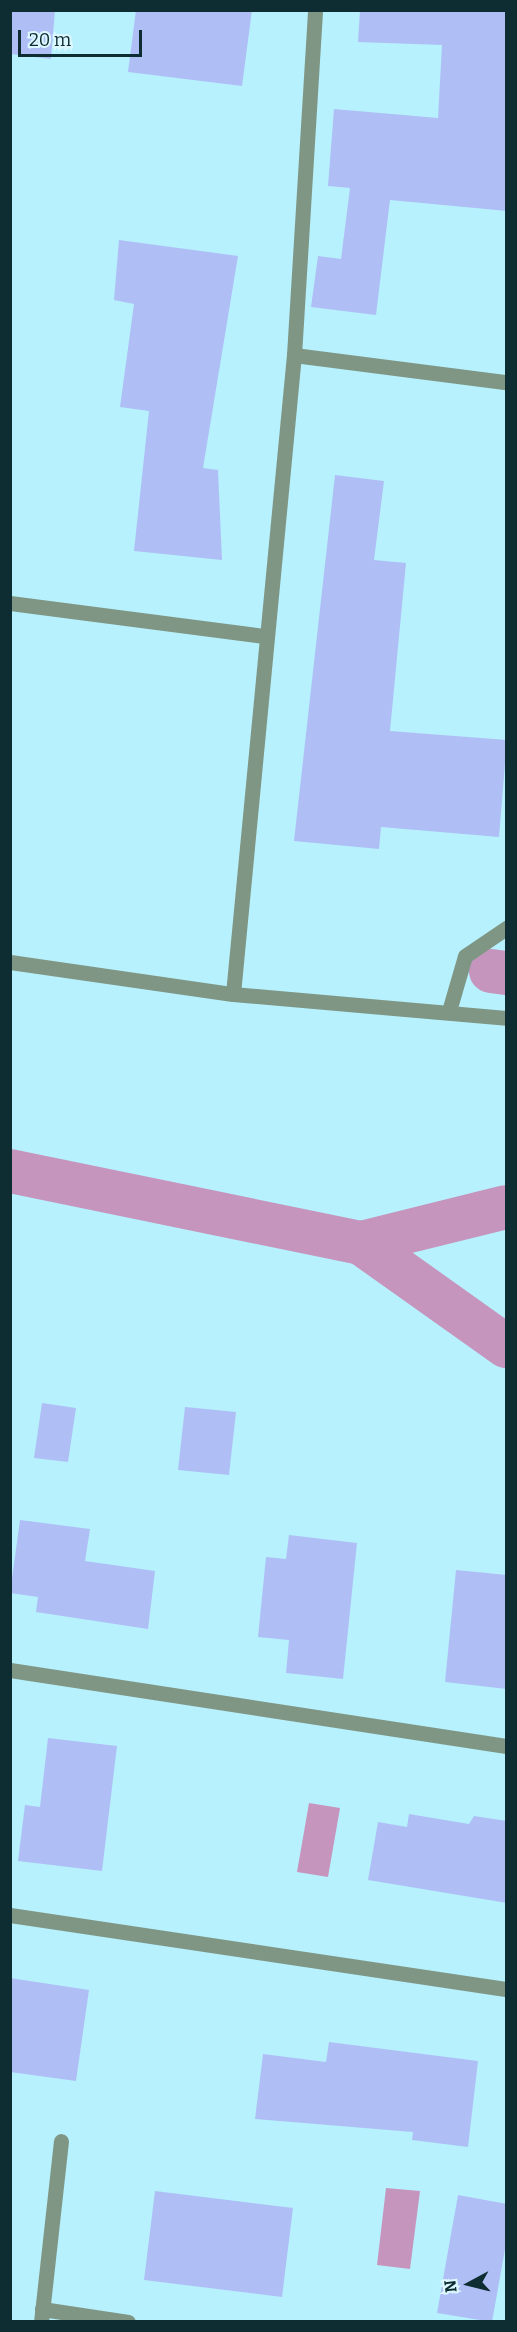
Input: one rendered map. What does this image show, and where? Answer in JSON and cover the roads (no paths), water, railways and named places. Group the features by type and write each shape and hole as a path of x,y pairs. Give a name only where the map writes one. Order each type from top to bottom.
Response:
{"street":[{"path":"233,994 263,636 294,355 315,10"},
{"path":"294,355 507,382"},
{"path":"10,603 263,636"},
{"path":"449,1011 465,956 507,928"},
{"path":"10,962 233,994 449,1011 507,1018"},
{"path":"10,1670 507,1746"},
{"path":"10,1915 507,1989"},
{"path":"61,2141 41,2315 128,2322"}],"waterway":[{"path":"491,971 506,973"},
{"path":"10,1171 361,1243 506,1346"},
{"path":"361,1243 506,1207"}]}
